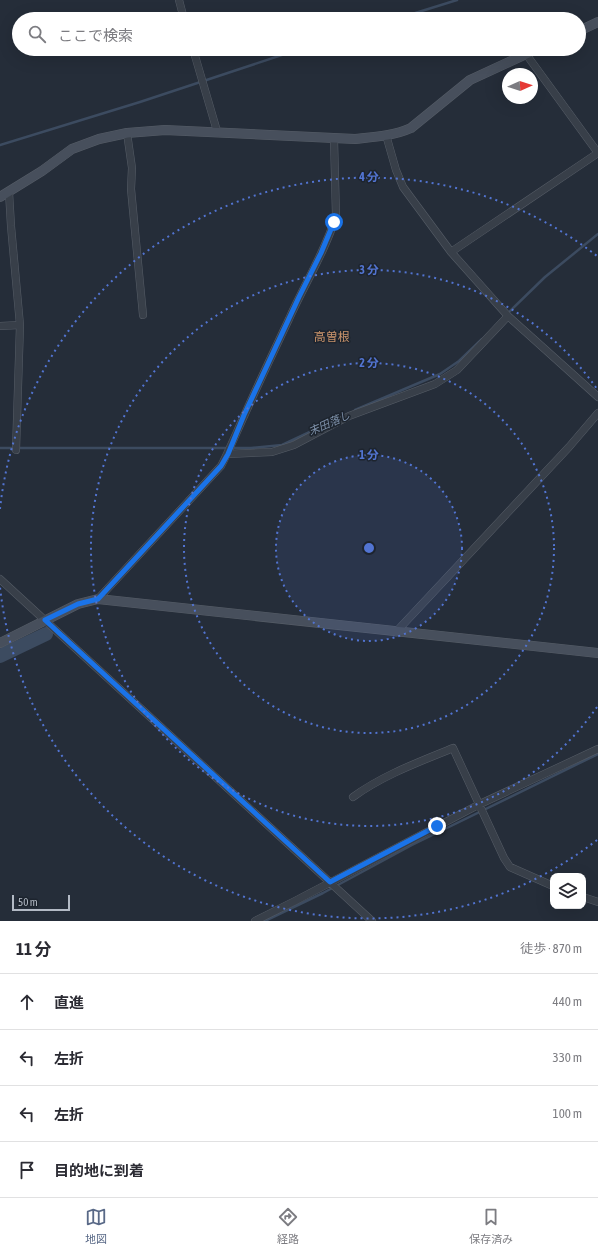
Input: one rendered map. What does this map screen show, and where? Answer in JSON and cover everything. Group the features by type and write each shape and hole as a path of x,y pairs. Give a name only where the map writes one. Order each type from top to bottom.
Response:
{"street":[{"path":"179,0 182,12"},
{"path":"586,27 598,22"},
{"path":"195,56 217,131"},
{"path":"0,197 72,149 98,139 127,133 165,130 217,131 355,139 402,132 411,128 470,80 522,56"},
{"path":"451,252 598,153 527,56"},
{"path":"127,133 132,168 131,189 143,315"},
{"path":"386,135 396,170 403,187 451,252 508,316 598,397"},
{"path":"98,599 221,466 228,454 244,415 321,253 334,222 336,216 334,138"},
{"path":"9,192 10,226 20,325 16,450"},
{"path":"228,454 272,452 294,445 349,416 435,384 449,377 457,370 508,316"},
{"path":"0,326 20,325"},
{"path":"396,632 570,447 598,413"},
{"path":"0,579 372,921"},
{"path":"0,643 78,604 98,599 598,653"},
{"path":"353,797 368,786 410,765 453,748 504,858 510,867 550,885"},
{"path":"255,921 330,882 482,808 598,749"},
{"path":"586,898 598,902"}],"waterway":[{"path":"418,12 457,0"},
{"path":"0,145 140,102 279,56"},
{"name":"末田落し","path":"507,314 545,277 598,234"},
{"name":"末田落し","path":"355,410 440,374 459,361 482,339"},
{"name":"末田落し","path":"0,448 251,448 282,445 329,423"},
{"name":"末田落し","path":"0,656 46,634"},
{"path":"265,921 323,893 412,845 598,754"}],"district":[{"name":"高曽根","path":"332,337"}],"route":[{"path":"334,222 321,253 244,415 228,454 221,466 98,599 78,604 45,620 241,802 330,882 437,826"}]}
